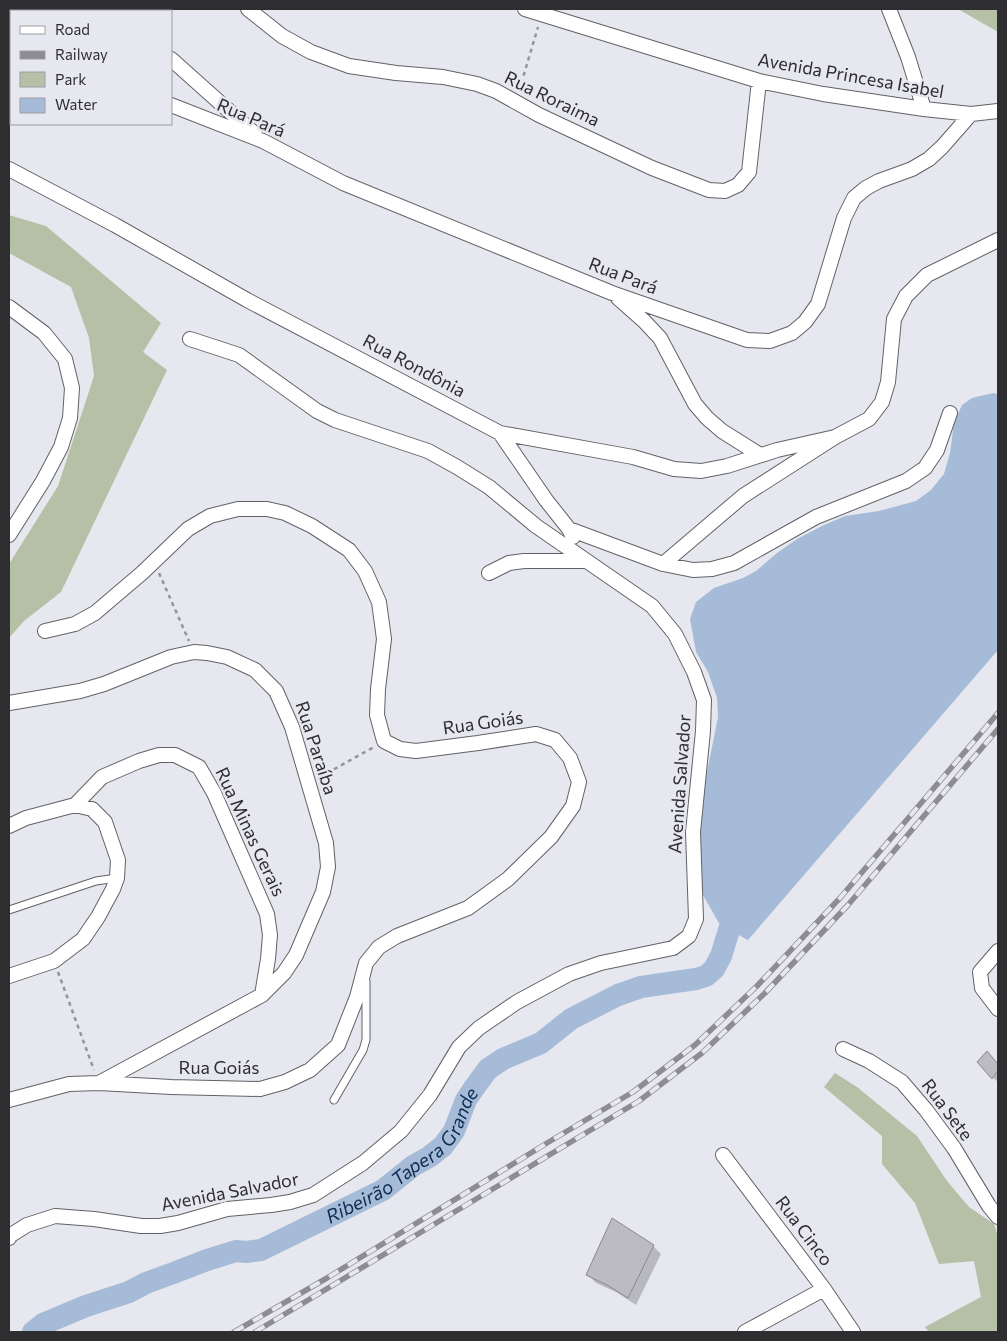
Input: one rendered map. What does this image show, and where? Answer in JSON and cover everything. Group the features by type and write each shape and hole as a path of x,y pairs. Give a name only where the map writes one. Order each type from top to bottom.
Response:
{"street":[{"name":"Rua Roraima","path":"248,9 282,36 311,52 349,66 443,77 477,84 496,91 539,115 652,168 709,190 725,191 738,185 749,172 759,81"},
{"name":"Avenida Princesa Isabel","path":"525,9 759,81 823,94 972,114"},
{"path":"889,9 908,57 924,109"},
{"path":"172,60 263,142"},
{"name":"Rua Pará","path":"172,106 263,142 343,183 612,293 747,340 770,341 792,333 805,322 818,304 844,218 854,198 866,188 879,181 912,169 929,159 972,114"},
{"path":"972,114 998,111"},
{"name":"Rua Rondônia","path":"9,169 115,225 247,300 300,326 500,433 633,457 674,469 701,471 727,466 777,450 835,437"},
{"name":"Rua Rondônia","path":"663,564 743,496 835,437 869,419 882,402 888,382 894,319 906,296 927,275 998,240"},
{"path":"612,293 660,338 695,404 707,418 722,431 760,455"},
{"path":"9,307 44,333 65,359 72,388 70,418 61,447 43,481 10,533"},
{"path":"190,339 239,355 317,411 329,417 428,451 457,467 490,487 536,526 585,561"},
{"path":"569,529 663,564 693,570 712,569 734,563 816,517 906,481 925,468 937,450 950,413"},
{"name":"Avenida Salvador","path":"9,1238 27,1225 55,1216 94,1219 141,1226 160,1226 178,1223 227,1209 290,1202 313,1195 363,1164 401,1131 430,1094 459,1047 479,1028 517,1002 569,974 600,963 673,948 689,936 696,919 693,832 703,731 704,700 694,672 674,634 652,606 585,561 569,529 546,500 500,433"},
{"path":"45,631 75,624 95,613 142,573 188,529 210,516 238,509 267,509 285,513 312,526 348,550 365,571 380,602 384,639 377,715 384,741"},
{"path":"9,514 10,533"},
{"path":"489,573 510,563 524,561 585,561"},
{"name":"Rua Paraíba","path":"9,702 80,691 104,684 172,657 194,652 207,652 227,657 255,670 276,692 292,727 326,843 328,867 323,892 296,955 284,973 262,995 99,1083"},
{"name":"Rua Goiás","path":"99,1083 260,1089 285,1082 310,1070 338,1045 357,997 366,963 379,947 397,936 468,908 508,880 551,837 573,806 579,782 570,758 555,740 536,734 416,751 400,749 384,741"},
{"name":"Rua Minas Gerais","path":"76,805 102,777 139,761 159,755 175,755 199,766 214,793 267,914 270,934 262,995"},
{"path":"9,826 26,818 76,805 92,809 105,822 118,860 117,878 113,889 98,917 83,939 54,961 9,976"},
{"path":"998,951 980,972 980,980 982,988 998,1009"},
{"name":"Rua Sete","path":"843,1049 869,1061 902,1082 926,1110 954,1148 998,1217"},
{"path":"9,1100 69,1084 99,1083"},
{"name":"Rua Cinco","path":"723,1155 854,1332"},
{"path":"745,1332 824,1289"}],"lane":[{"path":"9,910 96,881 117,878"},
{"path":"334,1100 363,1050 366,1040 366,963"}],"path":[{"path":"516,102 541,14"},
{"path":"154,561 194,652"},
{"path":"309,783 384,741"},
{"path":"54,961 99,1083"}],"green space":[{"path":"958,9 998,9 998,32"},
{"path":"9,215 46,226 161,323 143,352 167,370 61,592 24,621 9,638 9,564 58,486 94,376 89,338 71,287 9,253"},
{"path":"835,1073 857,1087 917,1136 947,1181 969,1207 994,1224 998,1237 998,1332 929,1332 925,1327 981,1297 974,1261 939,1264 915,1203 882,1164 882,1136 824,1087"}],"water":[{"path":"993,393 998,394 998,650 748,940 720,925 703,895 697,870 698,817 718,717 717,698 708,672 696,652 690,619 696,602 714,588 743,578 756,571 797,539 824,525 845,516 879,511 916,501 931,490 944,474 950,453 954,423 962,405 972,398"}],"building":[{"path":"987,1051 998,1064 998,1072 992,1079 977,1062"},
{"path":"612,1218 654,1245 628,1298 586,1275"}],"waterway":[{"name":"Ribeirão Tapera Grande","path":"33,1332 43,1324 86,1306 129,1292 146,1283 207,1260 236,1251 261,1250 383,1190 413,1166 443,1146 454,1131 466,1100 488,1069 503,1059 541,1043 571,1019 618,995 641,987 706,976 714,969 721,956 729,930"}],"railway":[{"path":"234,1332 327,1278 633,1092 695,1045 757,986 840,898 998,713"},
{"path":"255,1332 639,1101 702,1053 765,993 848,905 998,729"}]}
